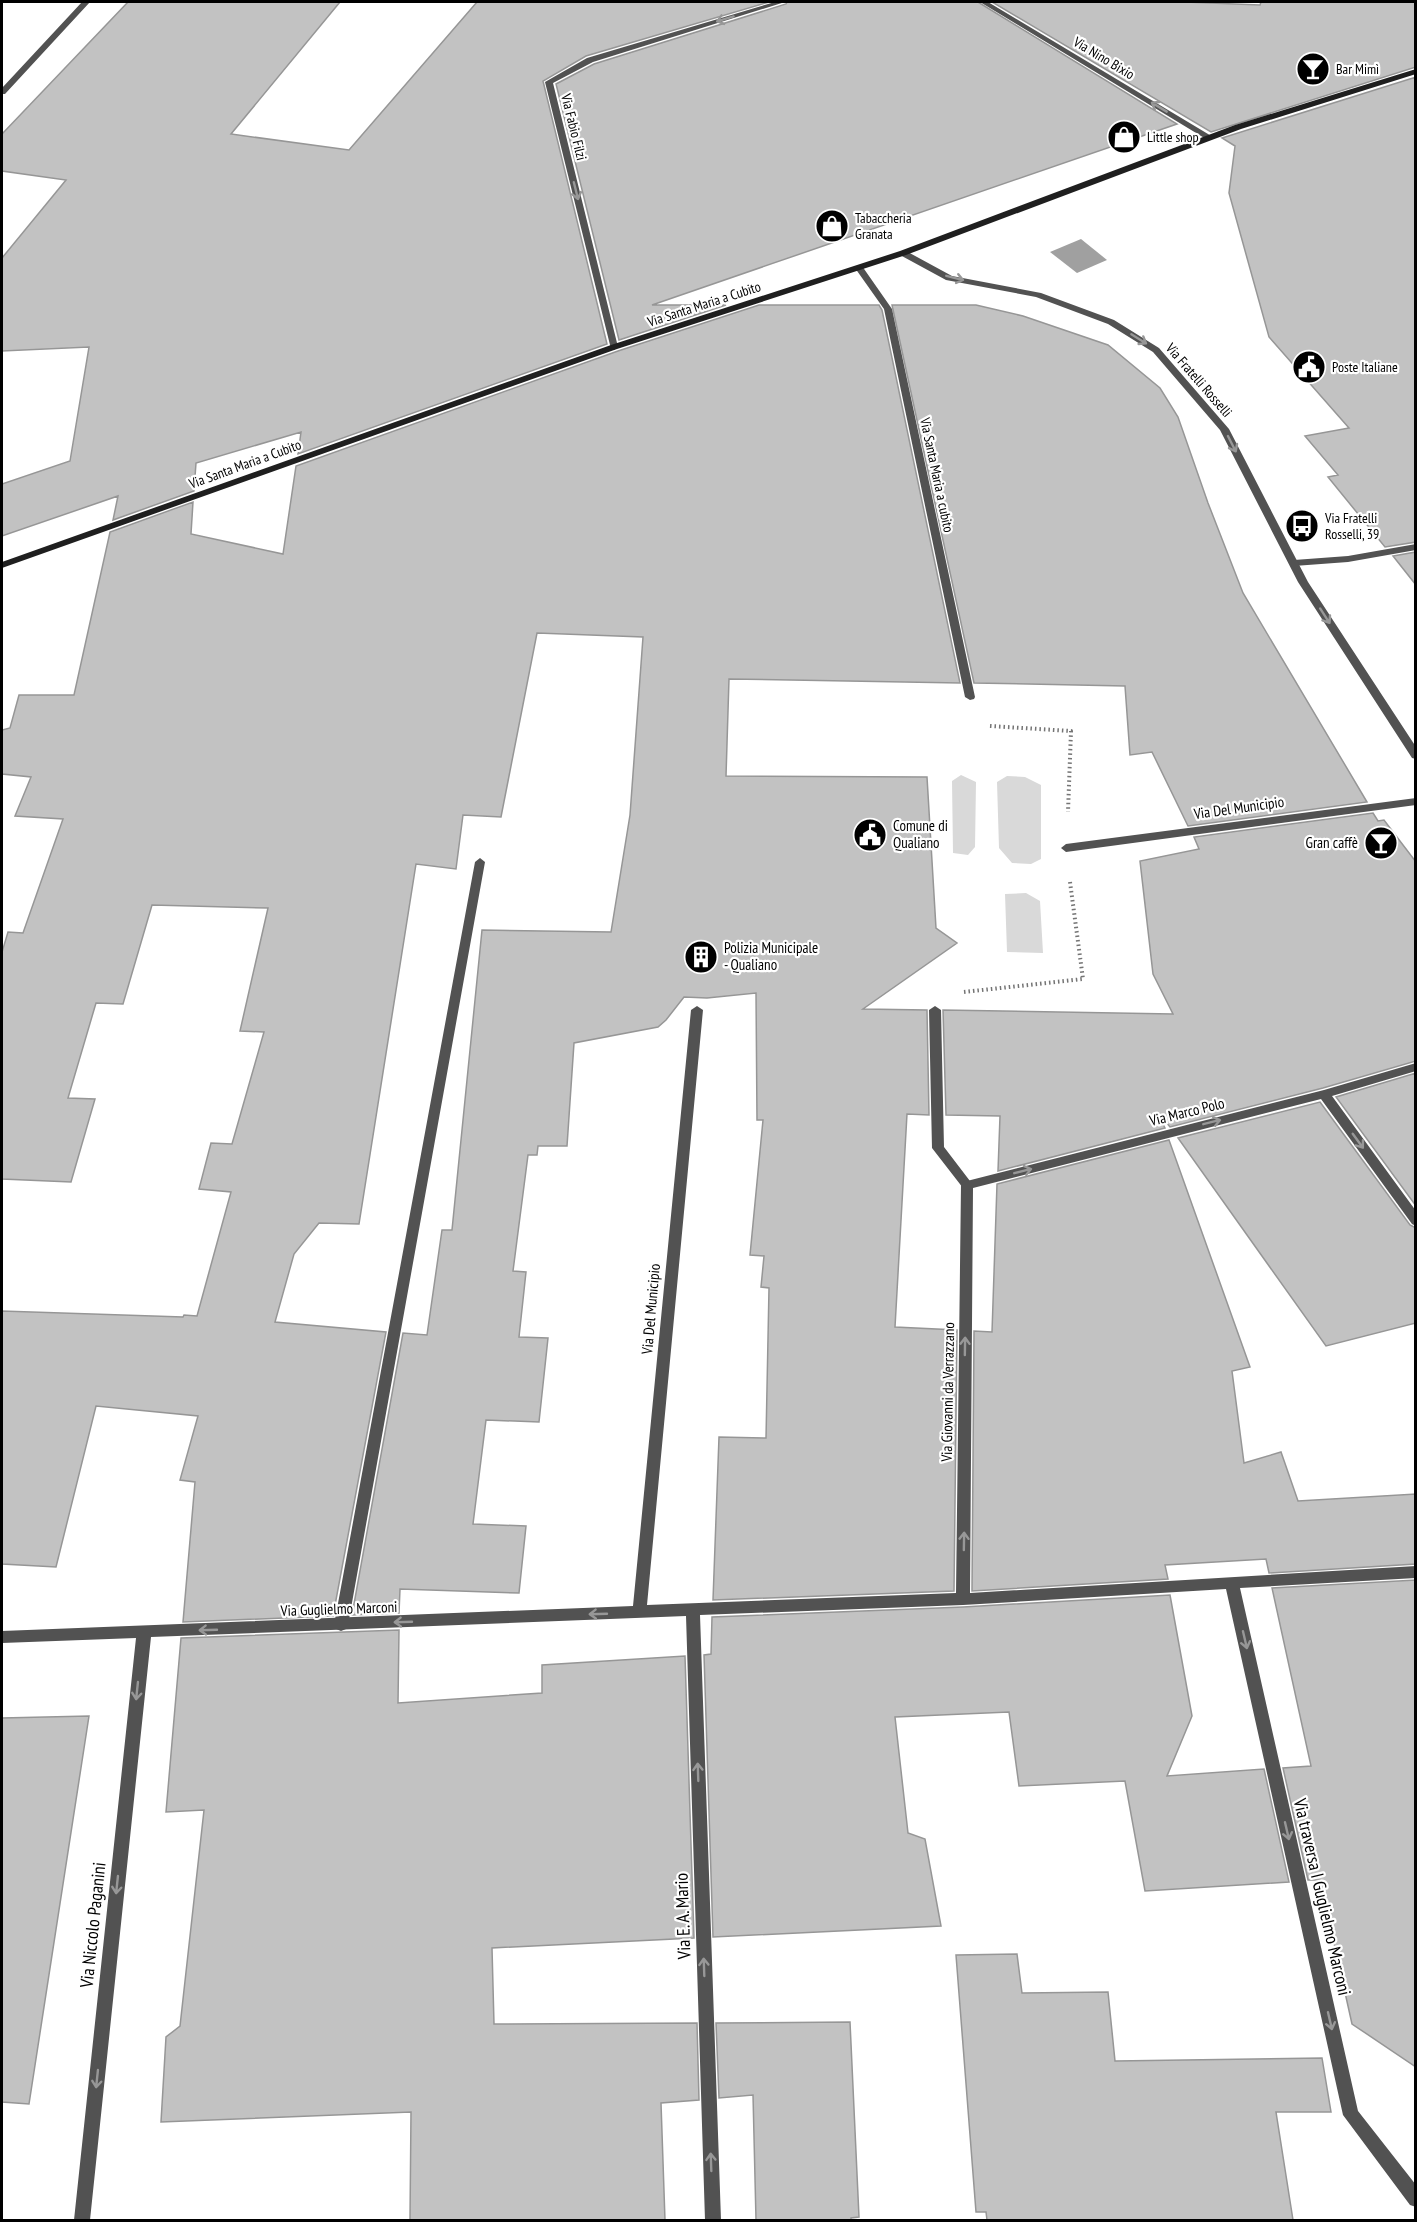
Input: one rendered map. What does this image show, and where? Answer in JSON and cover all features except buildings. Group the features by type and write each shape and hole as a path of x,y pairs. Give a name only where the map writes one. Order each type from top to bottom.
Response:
{"main road":[{"name":"Via Santa Maria a Cubito","path":"2,565 614,347 903,253 1209,137 1416,71"}],"street":[{"path":"2,93 86,2"},
{"name":"Via Fabio Filzi","path":"614,347 549,82 590,60 781,2"},
{"name":"Via Nino Bixio","path":"984,2 1209,137"},
{"name":"Via Fratelli Rosselli","path":"903,253 949,278 1038,295 1111,322 1156,350 1224,429 1303,582 1416,756"},
{"name":"Via Santa Maria a cubito","path":"859,268 888,309 970,697"},
{"path":"1294,563 1348,559 1416,547"},
{"name":"Via Del Municipio","path":"1066,848 1416,801"},
{"path":"341,1625 480,862"},
{"name":"Via Del Municipio","path":"639,1612 697,1010"},
{"path":"935,1010 938,1148 967,1185"},
{"name":"Via Marco Polo","path":"967,1185 1324,1094 1416,1067"},
{"path":"1324,1094 1416,1221"},
{"name":"Via Giovanni da Verrazzano","path":"963,1599 967,1185"},
{"name":"Via Guglielmo Marconi","path":"2,1637 963,1599 1416,1572"},
{"name":"Via traversa I Guglielmo Marconi","path":"1232,1583 1351,2115 1416,2199"},
{"name":"Via E. A. Mario","path":"685,1611 713,2220"},
{"name":"Via Niccolo Paganini","path":"82,2220 144,1633"}],"path":[{"path":"957,992 1083,979 1066,848 1071,731 976,725 970,697"}],"shaded area":[{"path":"1081,239 1107,260 1077,273 1050,252"},
{"path":"961,775 976,782 975,847 968,855 953,853 952,781"},
{"path":"1007,776 1025,777 1041,785 1041,859 1031,864 1012,863 999,848 997,782"},
{"path":"1026,893 1040,901 1043,953 1007,952 1005,894"}],"place":[{"name":"Bar Mimì","path":"1313,69"},
{"name":"Little shop","path":"1124,137"},
{"name":"Tabaccheria Granata","path":"832,226"},
{"name":"Poste Italiane","path":"1309,367"},
{"name":"Via Fratelli Rosselli, 39","path":"1302,526"},
{"name":"Comune di Qualiano","path":"870,835"},
{"name":"Gran caffè","path":"1381,843"},
{"name":"Polizia Municipale - Qualiano","path":"701,957"}]}
